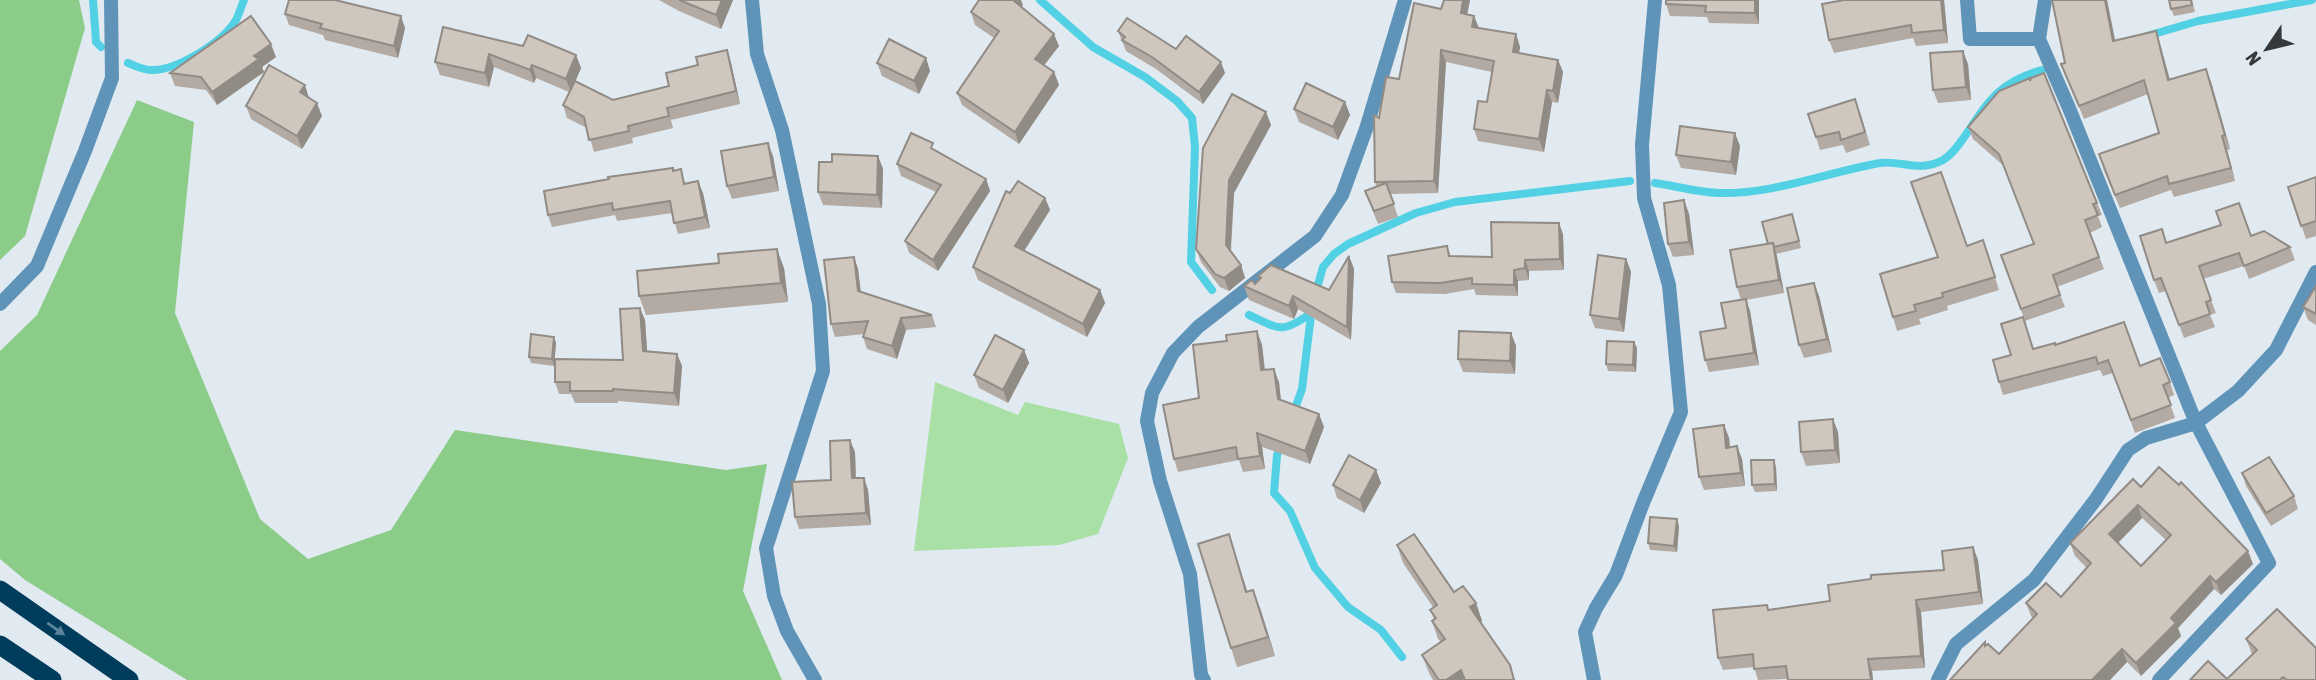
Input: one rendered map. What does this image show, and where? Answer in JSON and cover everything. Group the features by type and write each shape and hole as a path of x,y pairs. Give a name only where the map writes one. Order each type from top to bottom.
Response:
{"highway":[{"path":"0,590 129,680"},
{"path":"0,645 52,680"}],"street":[{"path":"0,304 37,266 108,90 112,78 111,0"},
{"path":"752,0 757,54 782,130 818,304 824,371 766,548 774,596 815,680"},
{"path":"1204,680 1201,675 1190,575 1160,481 1147,421 1152,393 1173,353 1198,327 1315,236 1342,195 1366,129 1405,0"},
{"path":"1594,680 1585,632 1616,575 1681,412 1670,285 1644,198 1642,145 1654,0"},
{"path":"1967,0 1970,39 2039,39"},
{"path":"2045,0 2039,39 2196,423 2269,563 2159,680"},
{"path":"1938,680 1956,644 2034,580 2096,499 2128,450 2146,438 2196,423 2238,391 2276,350 2316,272"}],"green space":[{"path":"0,0 79,0 85,28 25,236 0,260"},
{"path":"137,100 194,122 175,313 260,519 308,559 391,530 455,430 726,470 767,464 743,591 782,680 187,680 25,580 0,559 0,351 37,315"},
{"path":"935,382 1018,415 1025,402 1119,424 1128,458 1098,534 1059,545 914,551"}],"building":[{"path":"289,0 335,0 401,16 394,46 320,28 322,24 285,14"},
{"path":"679,0 722,0 716,15"},
{"path":"979,0 1013,0 1054,34 1035,59 1054,72 1015,132 957,93 999,31 971,12"},
{"path":"1444,0 1463,0 1461,13 1474,16 1472,27 1516,34 1513,52 1558,60 1553,91 1547,90 1539,139 1474,129 1478,101 1487,102 1494,61 1441,50 1434,181 1375,182 1374,115 1379,118 1386,77 1399,79 1414,3 1441,9"},
{"path":"1666,0 1755,0 1755,13 1705,12 1706,6 1666,4"},
{"path":"1844,0 1941,0 1944,30 1912,33 1911,25 1829,40 1822,4"},
{"path":"2052,0 2105,0 2113,41 2156,31 2168,80 2206,69 2225,135 2222,136 2231,168 2169,184 2167,176 2115,195 2099,154 2159,133 2144,80 2079,106 2061,64 2065,63"},
{"path":"2169,0 2191,0 2192,5 2171,9"},
{"path":"251,16 271,44 254,56 259,59 212,92 201,77 170,73"},
{"path":"1127,18 1176,49 1186,36 1221,62 1199,92 1152,57 1122,40 1125,37 1118,31"},
{"path":"443,27 523,46 528,35 576,55 566,79 532,65 530,70 489,54 485,73 435,62"},
{"path":"889,39 926,58 914,81 877,63"},
{"path":"727,50 736,91 667,108 669,116 628,126 629,131 589,140 584,117 563,105 575,81 613,100 669,86 666,73 698,65 696,57"},
{"path":"1963,51 1966,87 1933,90 1930,53"},
{"path":"269,65 305,85 300,92 317,103 297,136 246,106"},
{"path":"2044,73 2097,203 2093,204 2098,215 2085,220 2099,257 2053,275 2060,295 2021,309 2001,255 2034,244 1999,154 1968,127 1999,91 2030,78 2030,81 2031,78"},
{"path":"1306,83 1345,102 1333,127 1294,109"},
{"path":"1232,94 1266,112 1229,180 1226,245 1241,265 1224,278 1215,274 1196,249 1203,148"},
{"path":"1855,99 1865,132 1841,140 1839,132 1816,137 1808,114"},
{"path":"1680,126 1735,133 1731,162 1676,155"},
{"path":"911,133 933,143 931,148 986,179 933,260 905,241 941,185 897,164"},
{"path":"768,143 774,177 727,186 721,151"},
{"path":"832,154 878,156 877,195 818,192 819,162 832,162"},
{"path":"673,168 673,171 681,169 684,184 698,181 705,217 674,223 670,201 613,210 612,203 548,215 544,191 609,179 608,177"},
{"path":"1941,172 1967,246 1983,240 1995,277 1942,293 1943,297 1914,305 1916,311 1893,317 1880,274 1938,257 1911,182"},
{"path":"2316,177 2316,221 2301,226 2288,187"},
{"path":"1018,181 1045,198 1015,246 1100,290 1083,324 973,267 1006,191 1010,193"},
{"path":"1386,183 1394,204 1374,211 1365,191"},
{"path":"1684,200 1689,242 1668,244 1664,203"},
{"path":"2239,203 2251,236 2264,231 2290,247 2244,266 2239,253 2199,266 2211,300 2206,302 2210,314 2179,325 2161,278 2154,280 2140,236 2162,229 2166,243 2221,225 2216,211"},
{"path":"1792,214 1799,241 1774,247 1773,243 1768,244 1762,222"},
{"path":"1491,222 1559,223 1560,259 1525,260 1525,268 1514,270 1514,285 1472,284 1472,278 1440,283 1392,282 1388,256 1447,246 1449,256 1492,257"},
{"path":"1773,243 1779,280 1737,287 1730,250"},
{"path":"777,249 781,283 639,296 637,271 719,263 718,254"},
{"path":"1598,255 1626,259 1619,319 1590,315"},
{"path":"1349,256 1347,327 1293,296 1289,306 1244,286 1252,280 1255,284 1261,278 1258,276 1271,265 1329,290"},
{"path":"854,257 858,291 932,315 901,318 892,346 863,337 868,321 831,324 824,260"},
{"path":"1814,283 1827,339 1799,345 1787,288"},
{"path":"2316,286 2316,314 2303,307"},
{"path":"1746,299 1754,353 1705,360 1700,332 1726,328 1721,303"},
{"path":"640,308 643,351 677,354 674,393 613,389 570,391 570,382 555,382 555,359 623,360 620,309"},
{"path":"2023,317 2033,349 2055,345 2124,322 2140,366 2160,358 2170,382 2163,385 2171,405 2131,420 2108,360 2098,364 2096,357 1999,382 1993,360 2011,355 2001,324"},
{"path":"1257,331 1261,370 1274,369 1278,399 1319,414 1305,451 1257,433 1260,456 1238,459 1236,447 1174,459 1163,405 1199,398 1193,345 1227,341 1226,335"},
{"path":"1459,331 1511,333 1510,361 1458,359"},
{"path":"531,334 554,337 552,359 529,357"},
{"path":"995,335 1024,350 1003,390 974,375"},
{"path":"1607,341 1634,342 1633,365 1606,364"},
{"path":"1833,419 1835,450 1801,452 1799,422"},
{"path":"1724,425 1726,448 1737,446 1741,473 1699,477 1693,429"},
{"path":"850,440 852,478 864,478 866,513 795,517 792,482 831,480 830,441"},
{"path":"1349,455 1376,470 1360,500 1333,485"},
{"path":"2269,457 2294,496 2266,513 2242,473"},
{"path":"1751,460 1774,460 1775,484 1752,485"},
{"path":"2159,467 2179,485 2181,482 2248,551 2216,582 2210,576 2171,618 2176,623 2136,663 2122,649 2092,680 1950,680 1985,642 1985,646 1988,644 1999,654 2037,614 2026,603 2046,583 2061,597 2091,563 2070,543 2133,479 2141,487","holes":["2138,505 2171,535 2141,566 2109,534"]},
{"path":"1650,517 1677,519 1674,546 1648,543"},
{"path":"1229,534 1246,592 1253,590 1268,637 1231,648 1198,544"},
{"path":"1414,534 1454,592 1463,586 1476,603 1470,607 1510,665 1514,680 1465,680 1461,670 1446,680 1439,680 1422,655 1445,639 1432,621 1436,618 1430,610 1437,605 1397,545"},
{"path":"1973,547 1979,592 1916,600 1921,656 1868,659 1871,680 1788,680 1786,666 1754,669 1753,654 1718,658 1713,610 1767,605 1768,610 1830,601 1828,585 1871,579 1871,575 1944,570 1942,551"},
{"path":"2277,609 2316,648 2316,680 2287,680 2283,677 2280,680 2190,680 2208,661 2227,679 2257,650 2246,639"}],"waterway":[{"path":"93,0 96,42 101,47"},
{"path":"128,63 154,70 188,60 230,28 244,0"},
{"path":"1040,0 1093,47 1145,77 1177,101 1192,118 1195,147 1191,262 1212,290"},
{"path":"2147,36 2198,21 2312,0"},
{"path":"1655,183 1710,192 1738,193 1779,187 1880,163 1918,166 1934,164 1943,160 1962,141 1997,93 2016,80 2042,70"},
{"path":"1315,295 1323,267 1334,254 1348,244 1416,213 1455,202 1630,181"},
{"path":"1293,414 1302,389 1312,307"},
{"path":"1249,315 1274,326 1286,327 1310,314"},
{"path":"1282,443 1277,455 1274,493 1290,511 1315,568 1348,607 1381,630 1402,657"}]}
